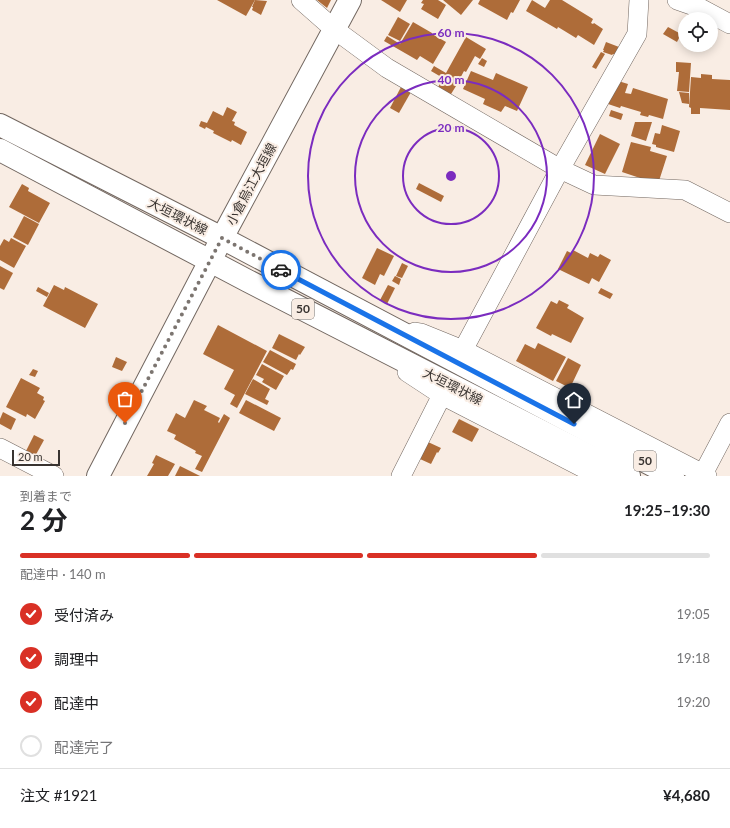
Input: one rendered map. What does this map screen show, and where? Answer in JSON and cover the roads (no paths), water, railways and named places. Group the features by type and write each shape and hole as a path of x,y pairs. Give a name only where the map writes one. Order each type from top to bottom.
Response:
{"main road":[{"name":"小倉烏江大垣線","path":"98,476 222,238 350,0"},
{"name":"大垣環状線","path":"0,125 222,238 392,328 630,476"},
{"name":"大垣環状線","path":"0,150 381,350 608,462 673,476"}],"street":[{"path":"301,0 334,30 387,68 560,169 594,185 685,190 730,213"},
{"path":"463,350 560,169 637,34 639,0"},
{"path":"677,0 700,8 730,24"},
{"path":"392,328 421,333 463,350 705,475 730,423"},
{"path":"381,350 410,374 442,395 608,462"},
{"path":"401,476 442,395"},
{"path":"0,448 54,476"}]}
